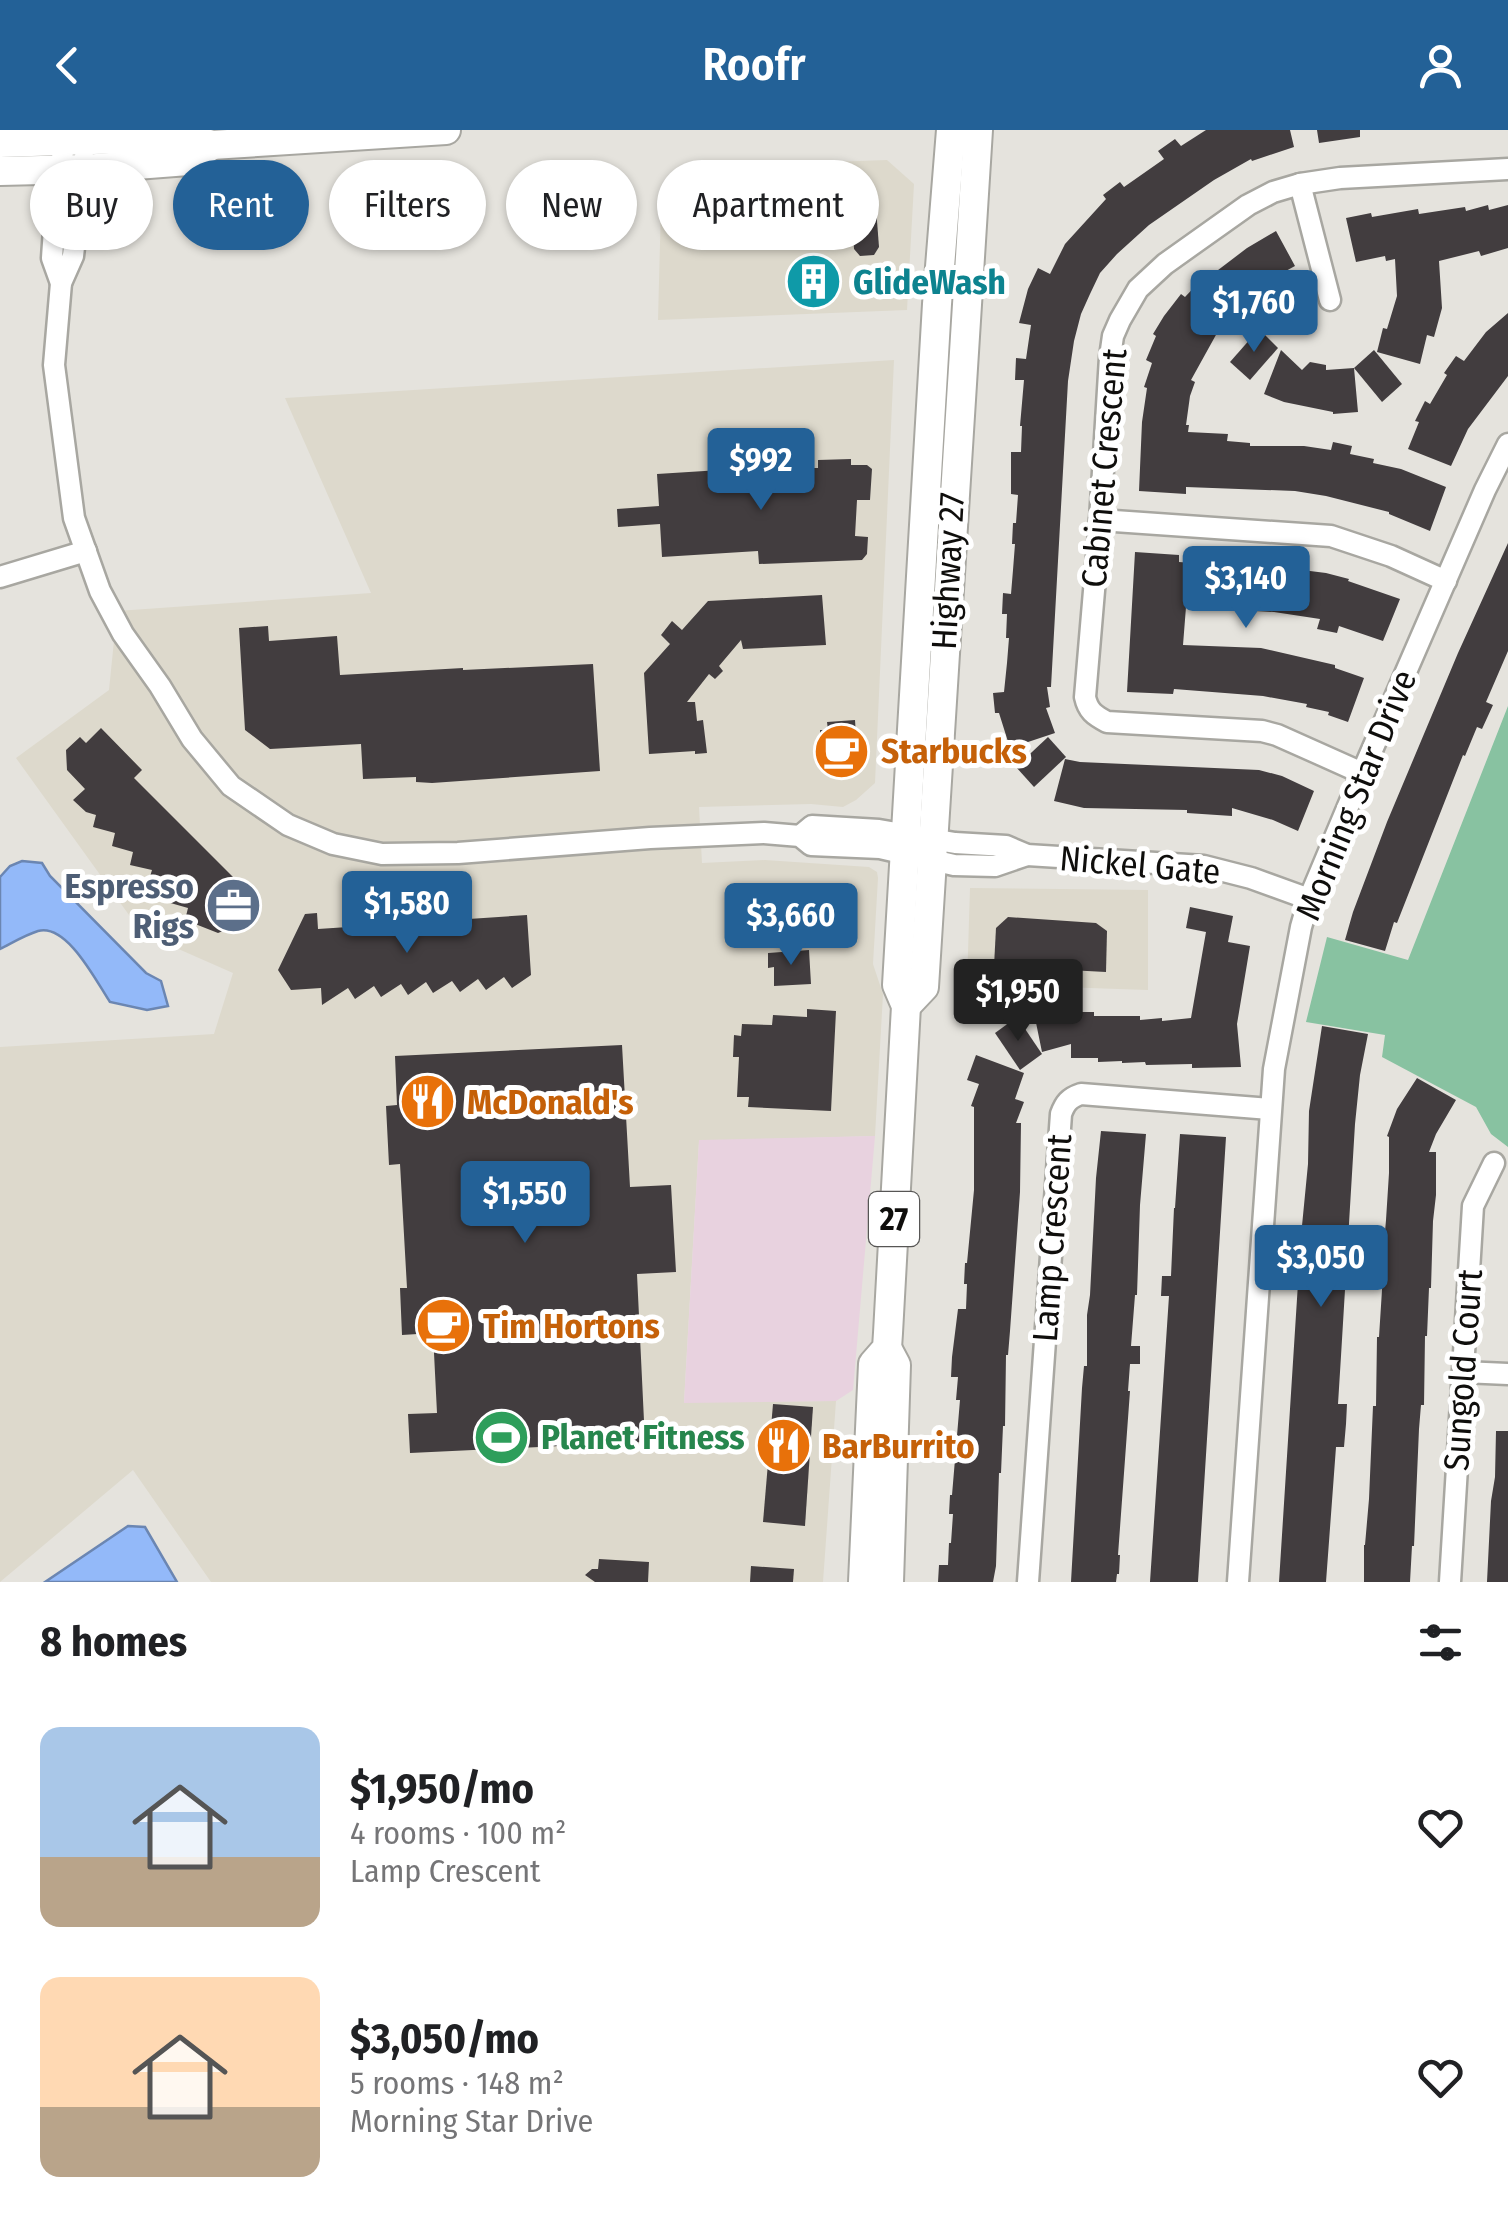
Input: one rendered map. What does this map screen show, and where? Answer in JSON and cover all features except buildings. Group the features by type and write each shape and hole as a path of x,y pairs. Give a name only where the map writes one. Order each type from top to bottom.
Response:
{"main road":[{"path":"0,144 75,135 187,137 212,145 446,130"},
{"name":"Highway 27","path":"919,847 936,304 950,130"},
{"name":"Highway 27","path":"889,1582 896,1366 887,1348 906,1006 897,985 919,847 978,130"},
{"path":"153,164 188,161 212,145"},
{"path":"0,172 30,171"},
{"name":"Highway 27","path":"862,1582 873,1364 887,1348"}],"street":[{"name":"Nickel Gate","path":"73,160 75,135"},
{"name":"Cabinet Crescent","path":"1362,773 1262,731 1107,722 1088,708 1085,696 1113,336 1138,289 1164,264 1248,205 1274,192 1340,178 1508,169"},
{"path":"1300,184 1330,300"},
{"name":"Nickel Gate","path":"54,250 52,258 60,283 54,365 74,518 100,591 123,634 192,739 230,786 288,825 333,844 382,854 458,853 650,838 800,836 812,826 879,830 954,865 995,866 1027,855 1204,866 1309,899"},
{"name":"Morning Star Drive","path":"1238,1582 1270,1108 1279,1033 1309,899 1508,444"},
{"path":"1100,520 1309,532 1391,556 1446,581"},
{"path":"0,577 86,550"},
{"name":"Lamp Crescent","path":"1028,1582 1061,1114 1065,1104 1081,1094 1270,1108"},
{"name":"Sungold Court","path":"1450,1582 1473,1206 1494,1163"},
{"path":"1463,1372 1508,1374"}],"shaded area":[{"path":"879,160 887,160 914,184 907,310 658,320 660,250 879,250"},
{"path":"894,360 875,783 843,807 699,807 702,863 765,860 869,867 877,872 878,878 873,964 883,994 875,1136 699,1141 684,1402 836,1401 823,1582 211,1582 133,1470 0,1582 0,1047 214,1034 233,973 142,933 16,758 109,690 117,611 371,593 285,398"},
{"path":"970,888 1148,890 1148,990 967,984"},
{"path":"875,1136 853,1390 836,1401 684,1403 699,1140"}],"green space":[{"path":"1508,706 1508,1147 1491,1134 1476,1107 1382,1057 1385,1035 1306,1022 1327,937 1408,960"}],"water":[{"path":"22,861 42,863 50,876 146,973 161,981 168,1006 147,1010 110,1002 70,944 49,931 38,931 0,949 0,877 10,866"},
{"path":"128,1526 145,1527 177,1582 45,1582"}],"place":[{"name":"GlideWash","path":"814,282"},
{"name":"Starbucks","path":"842,751"},
{"name":"Espresso Rigs","path":"233,906"},
{"name":"McDonald's","path":"428,1102"},
{"name":"Tim Hortons","path":"444,1326"},
{"name":"Planet Fitness","path":"502,1437"},
{"name":"BarBurrito","path":"783,1446"}]}
